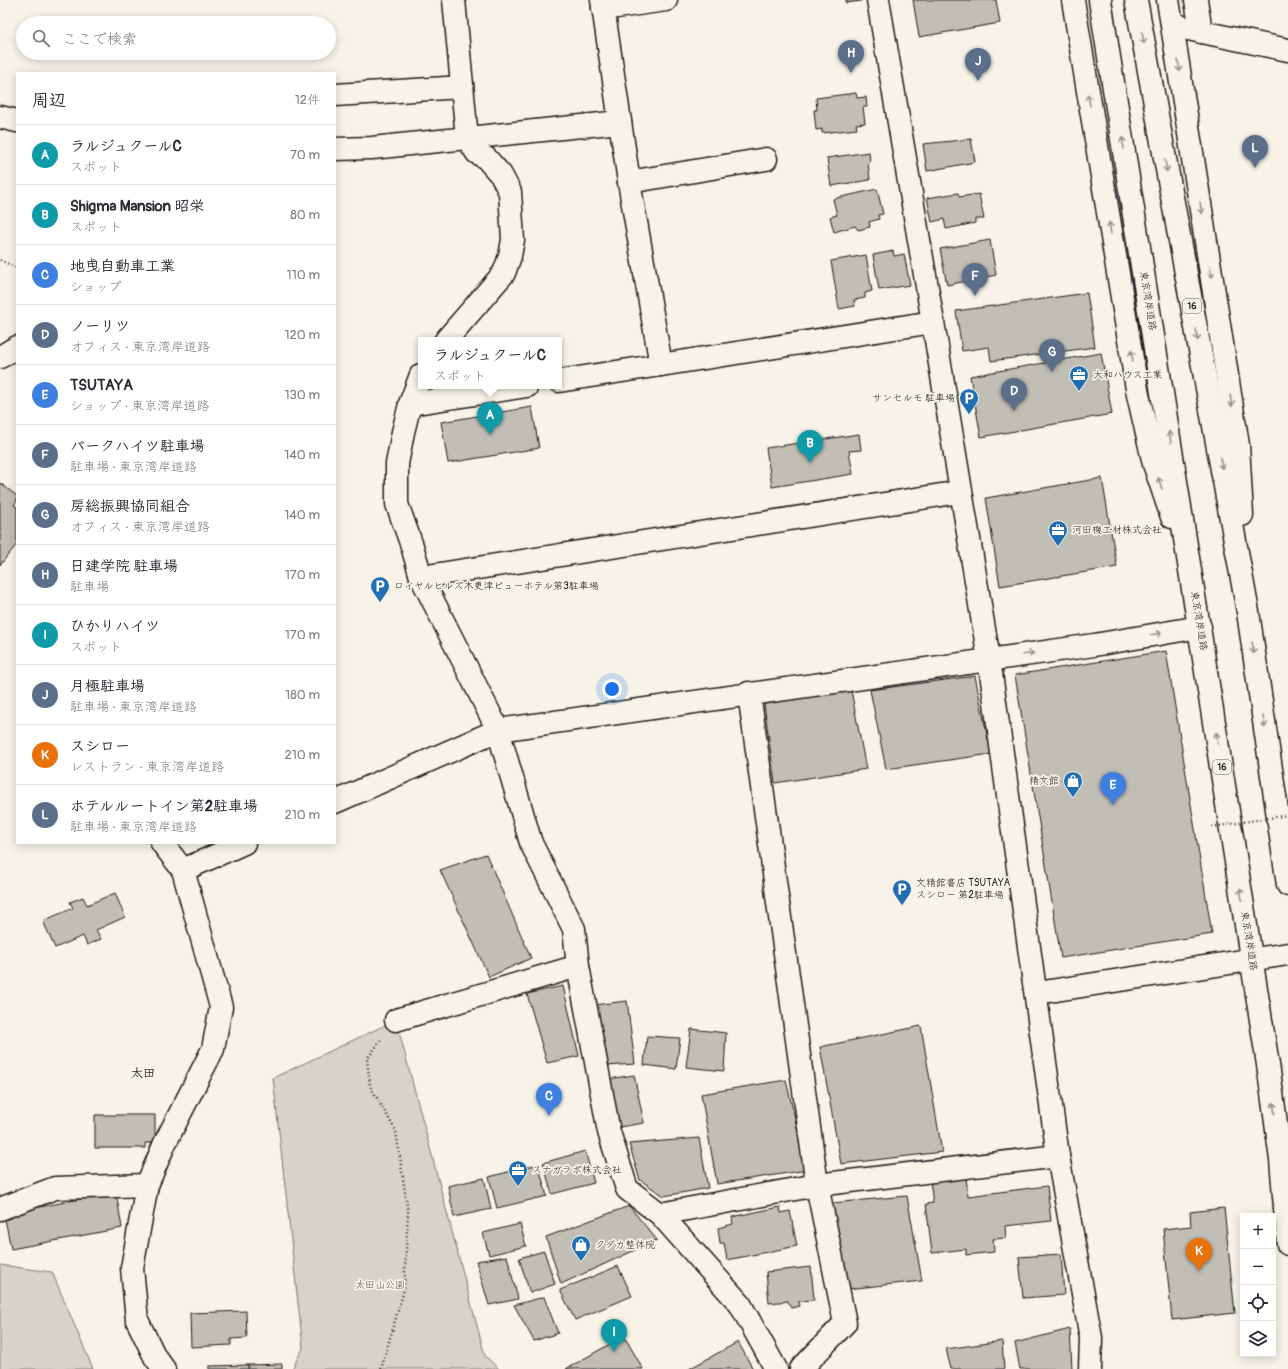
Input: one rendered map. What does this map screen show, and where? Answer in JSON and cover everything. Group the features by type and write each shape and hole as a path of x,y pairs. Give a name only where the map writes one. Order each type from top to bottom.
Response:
{"main road":[{"path":"449,337 504,273 510,256 513,240 510,192 502,175 486,158 477,153 467,138 454,0"},
{"path":"661,365 629,182 602,4 666,0"},
{"path":"878,0 989,660 1037,993 1058,1156 1090,1338 1090,1369"},
{"name":"16","path":"1073,0 1138,395 1154,464 1191,573"},
{"name":"東京湾岸道路","path":"1100,0 1252,961 1281,1160 1288,1244"},
{"name":"16","path":"1136,0 1248,612 1288,885"},
{"name":"16","path":"1168,0 1238,445 1248,612"},
{"path":"1196,0 1201,32"},
{"path":"1172,23 1201,32 1288,50"},
{"path":"336,95 462,87"},
{"path":"0,117 16,121"},
{"path":"336,149 372,148 620,122"},
{"path":"629,182 766,159"},
{"path":"562,381 933,322"},
{"path":"0,357 16,348"},
{"path":"418,383 410,404 397,464 397,504 421,577 498,730 530,843 574,929 578,966 609,1132 628,1188 660,1214 740,1304 776,1369"},
{"path":"410,404 507,389"},
{"path":"421,577 960,492"},
{"path":"336,802 498,730 1094,645 1200,627"},
{"path":"749,693 817,1185 845,1323 801,1369"},
{"path":"163,844 183,870 221,1007 212,1049 165,1143 147,1185 132,1268 133,1293 137,1320 155,1357 164,1369"},
{"path":"183,870 242,844"},
{"path":"1037,993 1252,961 1288,954"},
{"path":"396,1020 578,966"},
{"path":"660,1214 817,1185 1058,1156"},
{"path":"0,1209 55,1188 147,1185"}],"path":[{"path":"0,260 16,268"},
{"path":"1212,827 1288,815"},
{"path":"381,1369 404,1290 408,1212 396,1131 370,1086 367,1059 396,1020"}],"green space":[{"name":"太田山公園","path":"396,1020 485,1356 499,1369 292,1369 303,1348 273,1078"},
{"path":"0,1265 52,1272 93,1369 0,1369"}],"building":[{"path":"846,0 861,0 861,1 846,3"},
{"path":"913,0 996,0 1000,23 919,37"},
{"path":"856,93 857,98 866,97 867,107 863,107 865,123 856,124 857,129 822,133 822,129 816,130 814,110 817,110 816,98"},
{"path":"971,139 975,162 927,171 923,144"},
{"path":"869,152 870,161 868,163 870,180 831,186 827,158"},
{"path":"877,189 883,214 878,215 879,219 869,222 870,227 858,230 855,226 834,232 830,217 837,215 833,199"},
{"path":"958,193 959,197 979,194 984,219 975,219 975,223 946,229 944,219 932,222 927,198"},
{"path":"990,240 996,275 947,285 940,249"},
{"path":"893,251 894,256 904,254 910,285 879,290 873,255"},
{"path":"866,255 872,291 865,293 865,298 854,300 855,306 839,309 831,261"},
{"path":"1087,293 1095,347 991,361 989,347 962,351 956,311"},
{"path":"1101,353 1112,414 981,437 970,376"},
{"path":"532,407 539,448 448,463 441,422"},
{"path":"859,434 861,450 849,451 853,474 772,487 766,448"},
{"path":"1102,478 1117,567 1000,586 986,498"},
{"path":"0,483 16,495 16,502 14,505 16,506 16,545 0,565"},
{"path":"1166,651 1212,934 1061,958 1015,675"},
{"path":"975,676 991,754 886,769 870,690"},
{"path":"851,690 866,769 775,783 764,704"},
{"path":"486,854 531,958 489,977 440,870"},
{"path":"115,893 125,917 96,930 101,939 87,945 83,936 55,948 43,921 73,908 70,902 83,897 87,905"},
{"path":"563,986 579,1056 547,1063 527,994"},
{"path":"627,1001 635,1064 605,1066 593,1005"},
{"path":"921,1026 942,1152 841,1164 820,1047"},
{"path":"691,1029 726,1033 724,1071 686,1067"},
{"path":"647,1036 680,1038 676,1069 644,1065"},
{"path":"634,1075 644,1123 613,1128 602,1080"},
{"path":"786,1080 807,1170 717,1184 701,1094"},
{"path":"95,1115 155,1115 155,1143 145,1143 145,1148 95,1148"},
{"path":"699,1138 708,1188 664,1196 640,1180 629,1144"},
{"path":"585,1151 594,1183 552,1194 543,1163"},
{"name":"スナガラボ株式会社","path":"538,1164 547,1196 497,1208 489,1177"},
{"path":"966,1177 968,1196 1047,1186 1051,1221 1005,1226 1006,1238 993,1239 994,1252 966,1255 966,1249 932,1253 926,1204 933,1203 930,1181"},
{"path":"484,1178 491,1209 454,1217 448,1186"},
{"path":"116,1192 122,1228 11,1249 4,1214"},
{"path":"907,1196 922,1281 847,1289 832,1203"},
{"name":"クダカ整体院","path":"629,1206 657,1240 561,1284 546,1237"},
{"path":"780,1207 781,1213 790,1211 797,1246 727,1260 724,1243 720,1243 718,1228 733,1224 732,1217"},
{"path":"1224,1208 1235,1313 1172,1320 1163,1229 1191,1226 1190,1212"},
{"path":"520,1224 526,1246 489,1255 483,1233"},
{"path":"544,1251 555,1284 530,1293 519,1258"},
{"path":"1061,1254 1064,1295 1023,1298 1019,1257"},
{"path":"507,1256 518,1299 489,1305 476,1261"},
{"path":"618,1266 632,1296 575,1320 560,1290"},
{"path":"811,1267 814,1300 799,1301 800,1306 791,1308 788,1301 769,1303 766,1272"},
{"path":"544,1297 558,1333 534,1341 514,1305"},
{"path":"246,1311 247,1338 231,1339 231,1345 191,1347 190,1313"},
{"path":"1070,1329 1072,1369 1020,1369 1015,1343"},
{"path":"624,1336 643,1369 566,1369"},
{"path":"1002,1341 1004,1369 951,1369 946,1349"},
{"path":"738,1342 753,1369 689,1369"},
{"path":"282,1364 282,1369 248,1369 248,1365"},
{"path":"248,1365 248,1369 209,1369 209,1366"}],"place":[{"name":"日建学院 駐車場","path":"851,73"},
{"name":"月極駐車場","path":"978,81"},
{"name":"ホテルルートイン第2駐車場","path":"1255,168"},
{"name":"パークハイツ駐車場","path":"975,296"},
{"name":"房総振興協同組合","path":"1052,372"},
{"name":"大和ハウス工業","path":"1079,392"},
{"name":"ノーリツ","path":"1014,411"},
{"name":"サンセルモ 駐車場","path":"969,415"},
{"name":"ラルジュクールC","path":"490,435"},
{"name":"Shigma Mansion 昭栄","path":"810,463"},
{"name":"河田機工材株式会社","path":"1058,547"},
{"name":"ロイヤルヒルズ木更津ビューホテル第3駐車場","path":"380,603"},
{"name":"精文館","path":"1073,798"},
{"name":"TSUTAYA","path":"1113,805"},
{"name":"文精館書店 TSUTAYA スシロー 第2駐車場","path":"902,906"},
{"name":"地曵自動車工業","path":"549,1116"},
{"name":"スナガラボ株式会社","path":"518,1187"},
{"name":"クダカ整体院","path":"581,1262"},
{"name":"スシロー","path":"1199,1271"},
{"name":"ひかりハイツ","path":"614,1352"}],"district":[{"name":"太田","path":"143,1073"}]}
